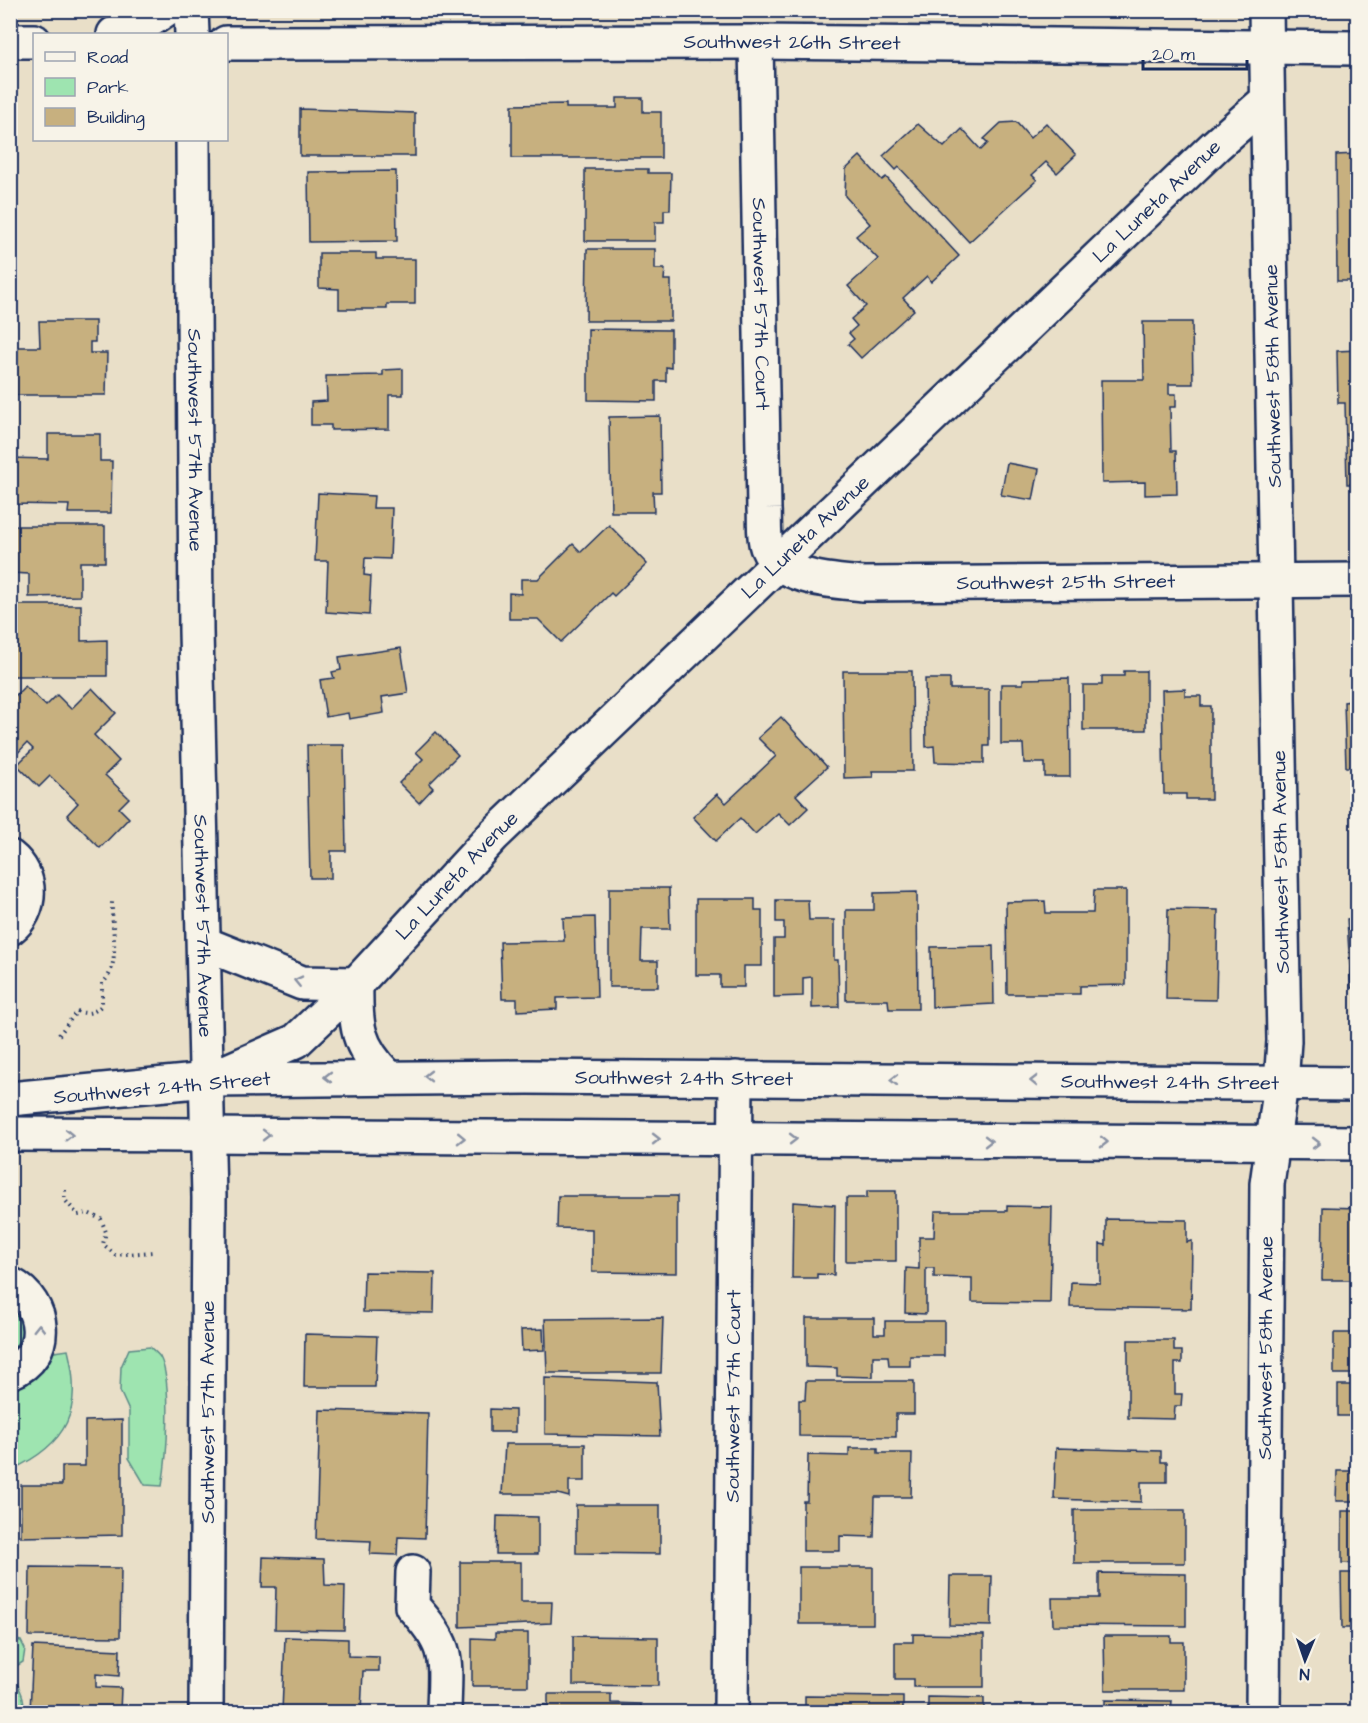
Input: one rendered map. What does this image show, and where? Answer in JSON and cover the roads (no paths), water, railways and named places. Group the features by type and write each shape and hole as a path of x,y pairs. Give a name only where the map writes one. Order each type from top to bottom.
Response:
{"street":[{"path":"117,33 146,23 165,10"},
{"path":"191,10 192,33"},
{"name":"Southwest 58th Avenue","path":"1263,1713 1267,1184 1274,1143 1284,1041 1266,10"},
{"path":"10,41 33,41"},
{"name":"Southwest 26th Street","path":"228,43 756,42 1358,48"},
{"name":"Southwest 57th Court","path":"756,42 764,509 767,547 779,564"},
{"name":"La Luneta Avenue","path":"207,1080 296,1041 356,984 494,836 1215,146 1268,100"},
{"name":"Southwest 57th Avenue","path":"193,141 196,631 208,1135 206,1713"},
{"name":"Southwest 25th Street","path":"779,564 798,572 863,584 1358,580"},
{"path":"10,857 21,868 28,890 23,913 10,928"},
{"path":"205,944 284,978 302,983 356,984 356,1020 359,1034 369,1057 387,1076"},
{"name":"Southwest 24th Street","path":"10,1099 207,1080 387,1076 1358,1084"},
{"name":"Southwest 57th Court","path":"731,1713 736,1078"},
{"name":"Southwest 24th Street","path":"10,1134 1358,1143"},
{"path":"10,1284 25,1293 34,1304 40,1319 40,1334 36,1349 27,1362 10,1372"},
{"path":"413,1572 412,1606 433,1628 445,1654 444,1713"}]}
